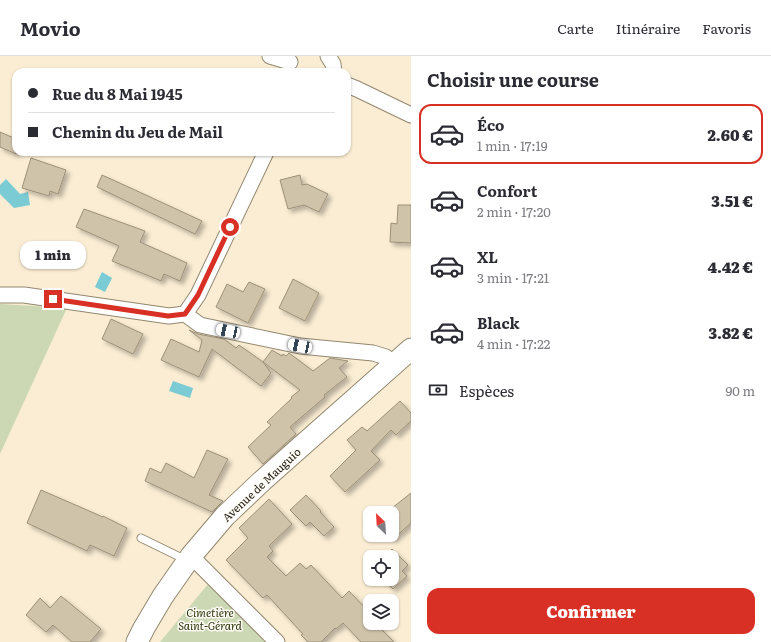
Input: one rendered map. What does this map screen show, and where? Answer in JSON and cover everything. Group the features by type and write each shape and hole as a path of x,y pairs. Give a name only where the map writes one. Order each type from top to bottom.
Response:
{"main road":[{"name":"Avenue de Mauguio","path":"137,642 163,596 189,558 225,516 262,481 411,349"}],"street":[{"path":"270,56 290,63"},
{"path":"328,56 333,64 334,68"},
{"path":"351,87 411,115"},
{"path":"185,314 198,295 264,156"},
{"path":"0,295 24,295 168,316 185,314 200,325 300,346 373,353 386,357 394,365"},
{"path":"189,558 277,642"}],"lane":[{"path":"141,538 189,558"}],"green space":[{"path":"0,304 67,308 0,454"},
{"name":"Cimetière Saint-Gérard","path":"209,583 265,642 160,642"}],"water":[{"path":"6,179 20,194 28,192 30,205 14,208 0,194 0,185"},
{"path":"102,272 112,278 105,292 95,287"},
{"path":"173,381 193,388 190,398 169,391"}],"building":[{"path":"0,132 12,137 12,152 0,147"},
{"path":"31,158 66,170 58,194 50,191 49,196 22,188"},
{"path":"102,175 202,221 195,234 97,187"},
{"path":"300,175 302,185 307,184 328,194 319,212 304,205 288,209 280,180"},
{"path":"398,205 411,205 411,243 390,242 391,223 397,224"},
{"path":"84,209 145,231 140,242 187,263 180,281 164,274 161,281 112,261 119,246 76,227"},
{"path":"293,279 319,293 305,321 279,308"},
{"path":"249,282 265,289 248,323 216,307 227,284 243,292"},
{"path":"111,319 143,334 133,354 102,339"},
{"path":"189,330 198,334 224,339 236,348 239,345 263,362 271,373 261,386 212,349 199,377 161,360 171,339 199,352 202,340"},
{"path":"272,350 282,356 283,354 286,356 289,353 313,371 330,358 348,361 339,368 347,377 324,395 325,397 290,427 296,434 263,464 248,447 271,425 267,422 292,398 291,397 300,390 263,362"},
{"path":"400,401 411,413 411,421 396,435 391,430 371,451 380,460 345,492 330,476 356,450 347,440 362,427 367,431"},
{"path":"207,450 228,459 209,495 223,501 212,512 145,481 150,468 161,473 166,463 194,478"},
{"path":"41,490 103,516 127,528 114,556 90,545 87,551 27,523"},
{"path":"411,493 411,523 399,534 399,506 395,506"},
{"path":"306,495 334,527 324,536 310,522 306,526 290,510"},
{"path":"269,499 292,524 269,546 273,551 267,557 286,576 300,563 306,569 311,565 342,598 349,591 363,606 363,630 382,630 394,642 361,642 343,623 336,629 335,628 321,642 308,642 301,635 303,634 267,595 263,598 226,560 248,538 239,528"},
{"path":"399,556 408,565 402,571 407,576 399,583"},
{"path":"61,596 101,629 90,642 72,642 53,625 46,632 26,615 40,598 50,608"}],"route":[{"path":"53,299 168,316 185,314 198,295 230,227"}]}
